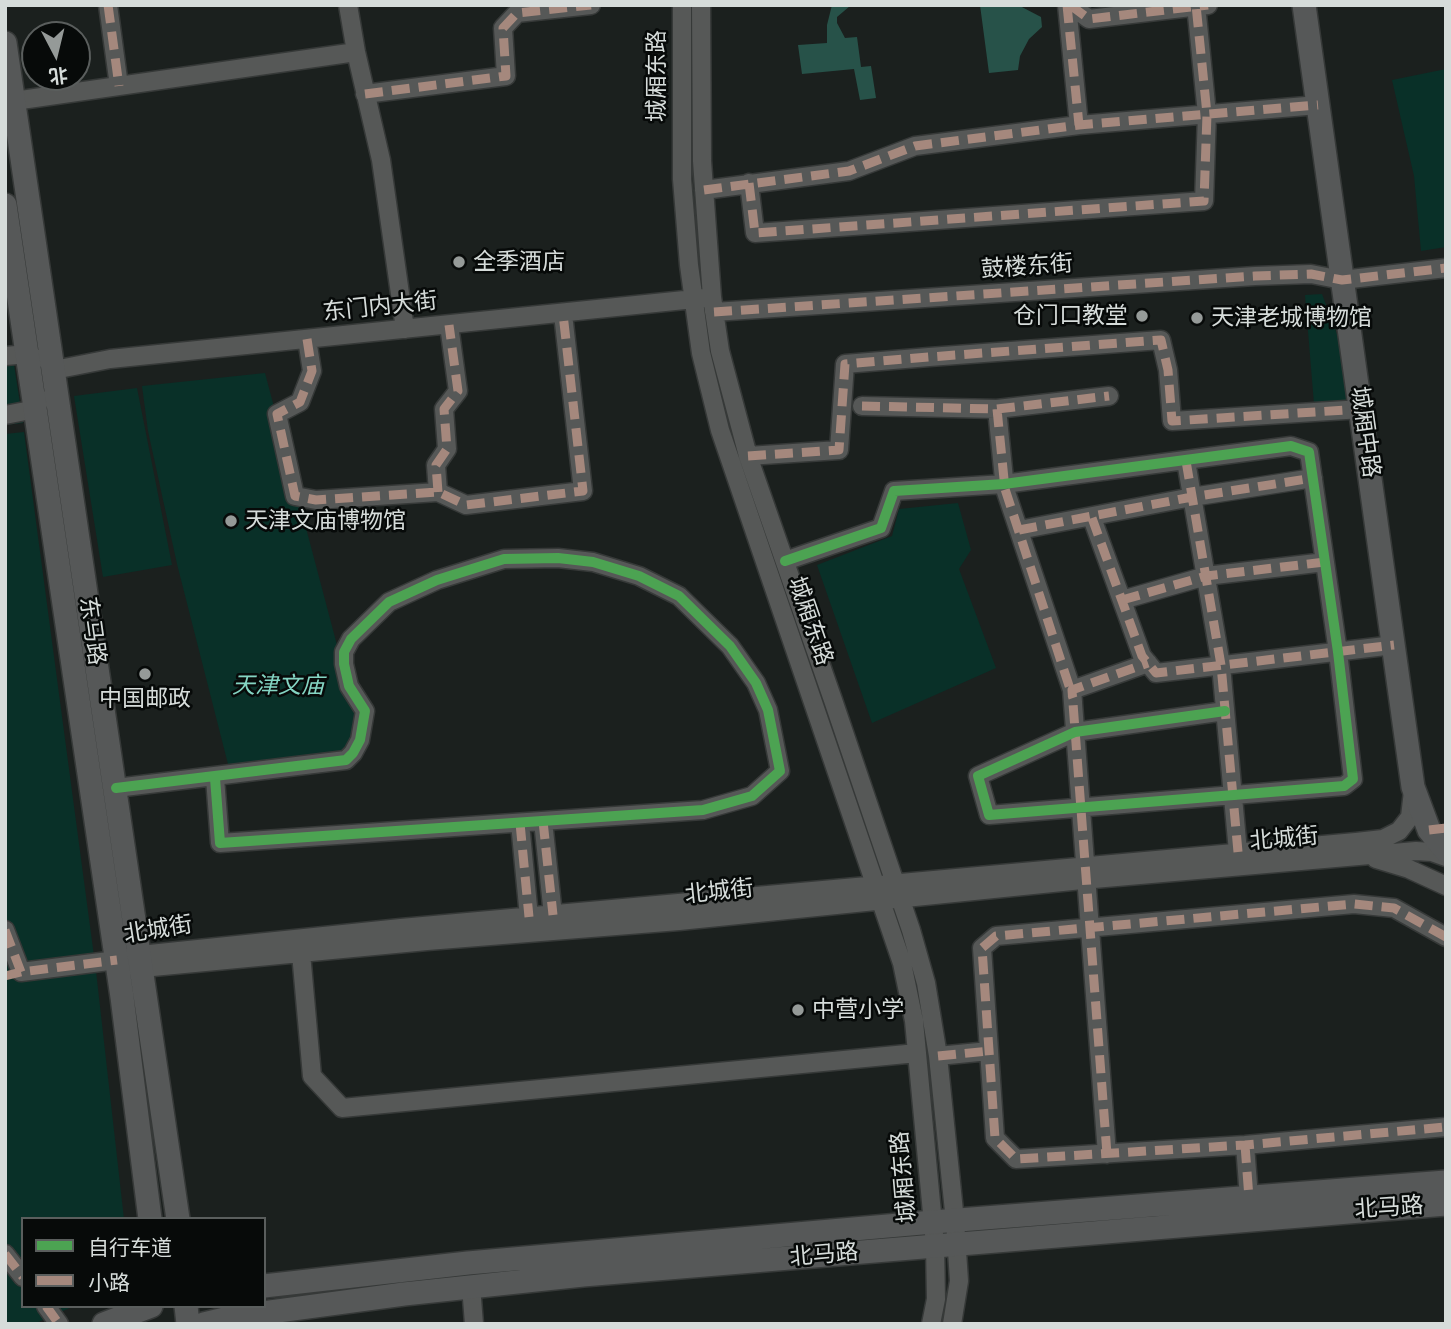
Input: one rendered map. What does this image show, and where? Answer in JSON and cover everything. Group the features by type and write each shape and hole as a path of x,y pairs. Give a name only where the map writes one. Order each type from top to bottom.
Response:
{"main road":[{"name":"城厢中路","path":"1304,5 1413,787 1438,829 1446,854"},
{"name":"东马路","path":"5,43 178,1217"},
{"name":"东马路","path":"5,205 17,355 36,409 117,960 149,1217"},
{"name":"北马路","path":"1184,1214 1249,1198 1446,1182"},
{"name":"北马路","path":"266,1286 448,1265 945,1233 1184,1214 1446,1204"},
{"name":"北马路","path":"204,1324 253,1314 471,1286 945,1233"},
{"path":"104,1324 146,1308"}],"street":[{"path":"108,5 119,86"},
{"path":"348,5 381,160 405,329"},
{"path":"365,94 506,76 503,28 517,13 538,8 591,5"},
{"name":"城厢东路","path":"682,5 682,179 701,353 720,430 902,963 914,1021 945,1233"},
{"name":"城厢东路","path":"701,5 704,190 713,305 731,399 926,983 938,1056 945,1233"},
{"path":"748,183 755,233 1204,201 1207,114 1200,6 1089,19 1069,5"},
{"path":"1069,5 1079,125"},
{"path":"14,101 356,52"},
{"path":"704,190 849,171 915,146 1079,125 1318,105"},
{"name":"鼓楼东街","path":"713,305 1255,276 1311,274 1342,280 1446,268"},
{"name":"东门内大街","path":"54,370 110,359 693,299 713,305"},
{"path":"307,339 312,371 300,402 277,414 295,496 316,500 438,492 466,505 583,491 563,314"},
{"path":"438,492 436,465 447,449 443,409 458,390 449,325"},
{"path":"748,456 839,450 845,364 929,357 1161,340 1168,370 1172,421 1362,409"},
{"path":"5,415 36,409 54,370 17,355"},
{"path":"862,406 997,409 1109,396"},
{"path":"997,409 1004,484 1072,690 1107,1154"},
{"path":"785,561 881,528 894,491 1004,484 1291,446 1310,452 1353,779 1344,786 989,815 978,775 1076,732 1225,711"},
{"path":"1186,461 1221,665 1238,852"},
{"path":"1018,530 1192,497 1313,478"},
{"path":"1092,518 1142,656 1156,673 1394,645"},
{"path":"116,789 346,760 360,740 365,711 349,686 344,664 344,652 351,639 389,601 437,580 504,559 558,558 593,562 639,576 679,596 730,646 756,683 768,710 780,771 752,796 703,810 220,843 215,778"},
{"path":"1122,600 1206,576 1325,562"},
{"path":"1072,690 1148,663"},
{"name":"北城街","path":"117,960 141,962 301,953 1087,873 1238,852 1356,842 1391,836 1405,825 1410,817 1413,787"},
{"path":"543,821 553,915"},
{"path":"520,823 528,917"},
{"name":"北城街","path":"1087,873 1359,857 1416,851 1446,854"},
{"path":"1359,857 1390,862 1446,886"},
{"name":"北城街","path":"141,962 528,917 878,894"},
{"path":"1446,937 1394,908 1354,904 996,936 982,948 995,1138 1016,1159 1245,1145 1446,1127"},
{"path":"5,929 13,974 117,960"},
{"path":"301,953 312,1076 342,1108 917,1053"},
{"path":"938,1056 989,1051"},
{"path":"1245,1145 1249,1198"},
{"path":"931,1324 945,1233"},
{"path":"945,1233 959,1281 952,1324"},
{"path":"5,1255 21,1275"},
{"path":"471,1286 474,1324"},
{"path":"48,1308 60,1324"}],"green space":[{"path":"1446,69 1446,247 1421,251 1414,176 1392,80"},
{"path":"1322,294 1338,337 1349,401 1314,404 1305,295"},
{"path":"5,345 11,345 23,423 5,425"},
{"name":"天津文庙","path":"265,373 360,732 343,758 230,772 177,564 148,431 142,386"},
{"path":"137,388 172,565 103,577 74,396"},
{"path":"24,432 96,971 124,1217 21,1217 21,1308 70,1308 34,1324 5,1324 5,434"},
{"path":"958,503 971,550 959,569 996,668 872,723 817,565 892,536 899,509"}],"shaded area":[{"path":"832,5 855,5 837,17 837,23 845,38 857,37 861,67 871,66 876,98 860,100 854,69 802,74 798,45 827,43 827,25"},
{"path":"980,5 1018,5 1041,17 1042,27 1029,39 1020,56 1018,70 989,73"}],"marked path":[{"path":"108,5 119,86"},
{"path":"365,94 506,76 503,28 517,13 591,5"},
{"path":"1067,5 1079,125"},
{"path":"1070,5 1089,19 1208,5"},
{"path":"749,183 755,233 1204,201 1207,114 1196,5"},
{"path":"704,190 849,171 915,146 1079,125 1318,105"},
{"path":"714,312 1255,276 1311,274 1342,280 1446,268"},
{"path":"307,339 312,371 300,402 277,414 295,496 316,500 438,492 466,505 583,491 563,314"},
{"path":"438,492 436,465 447,449 444,409 458,391 449,325"},
{"path":"748,456 839,450 845,364 929,357 1161,340 1168,370 1172,421 1362,409"},
{"path":"862,406 997,409 1109,396"},
{"path":"997,409 1005,489 1073,698"},
{"path":"1186,461 1221,665 1238,852"},
{"path":"1019,530 1192,497 1313,478"},
{"path":"1092,518 1142,656 1156,673 1394,645"},
{"path":"1122,600 1206,576 1325,562"},
{"path":"1107,1154 1072,690 1148,663"},
{"path":"543,821 553,915"},
{"path":"520,823 529,917"},
{"path":"1429,830 1446,828"},
{"path":"1446,937 1394,908 1354,904 996,936 982,948 995,1138 1016,1159 1245,1145 1446,1127"},
{"path":"5,930 21,972 117,960"},
{"path":"5,976 21,972"},
{"path":"938,1056 989,1051"},
{"path":"1245,1145 1249,1198"},
{"path":"5,1254 21,1274"},
{"path":"47,1308 59,1324"}],"cycle path":[{"path":"785,561 881,528 894,491 1004,484 1291,446 1309,452 1353,779 1344,786 989,815 978,776 1075,732 1225,711"},
{"path":"116,788 346,760 360,740 365,711 349,686 344,664 344,652 351,639 389,602 437,580 504,559 558,558 593,562 639,576 679,596 730,646 756,683 768,710 780,771 752,796 703,810 220,843 215,778"}],"place":[{"name":"全季酒店","path":"459,262"},
{"name":"仓门口教堂","path":"1142,316"},
{"name":"天津老城博物馆","path":"1197,318"},
{"name":"天津文庙博物馆","path":"231,521"},
{"name":"中国邮政","path":"145,674"},
{"name":"中营小学","path":"798,1010"}]}
